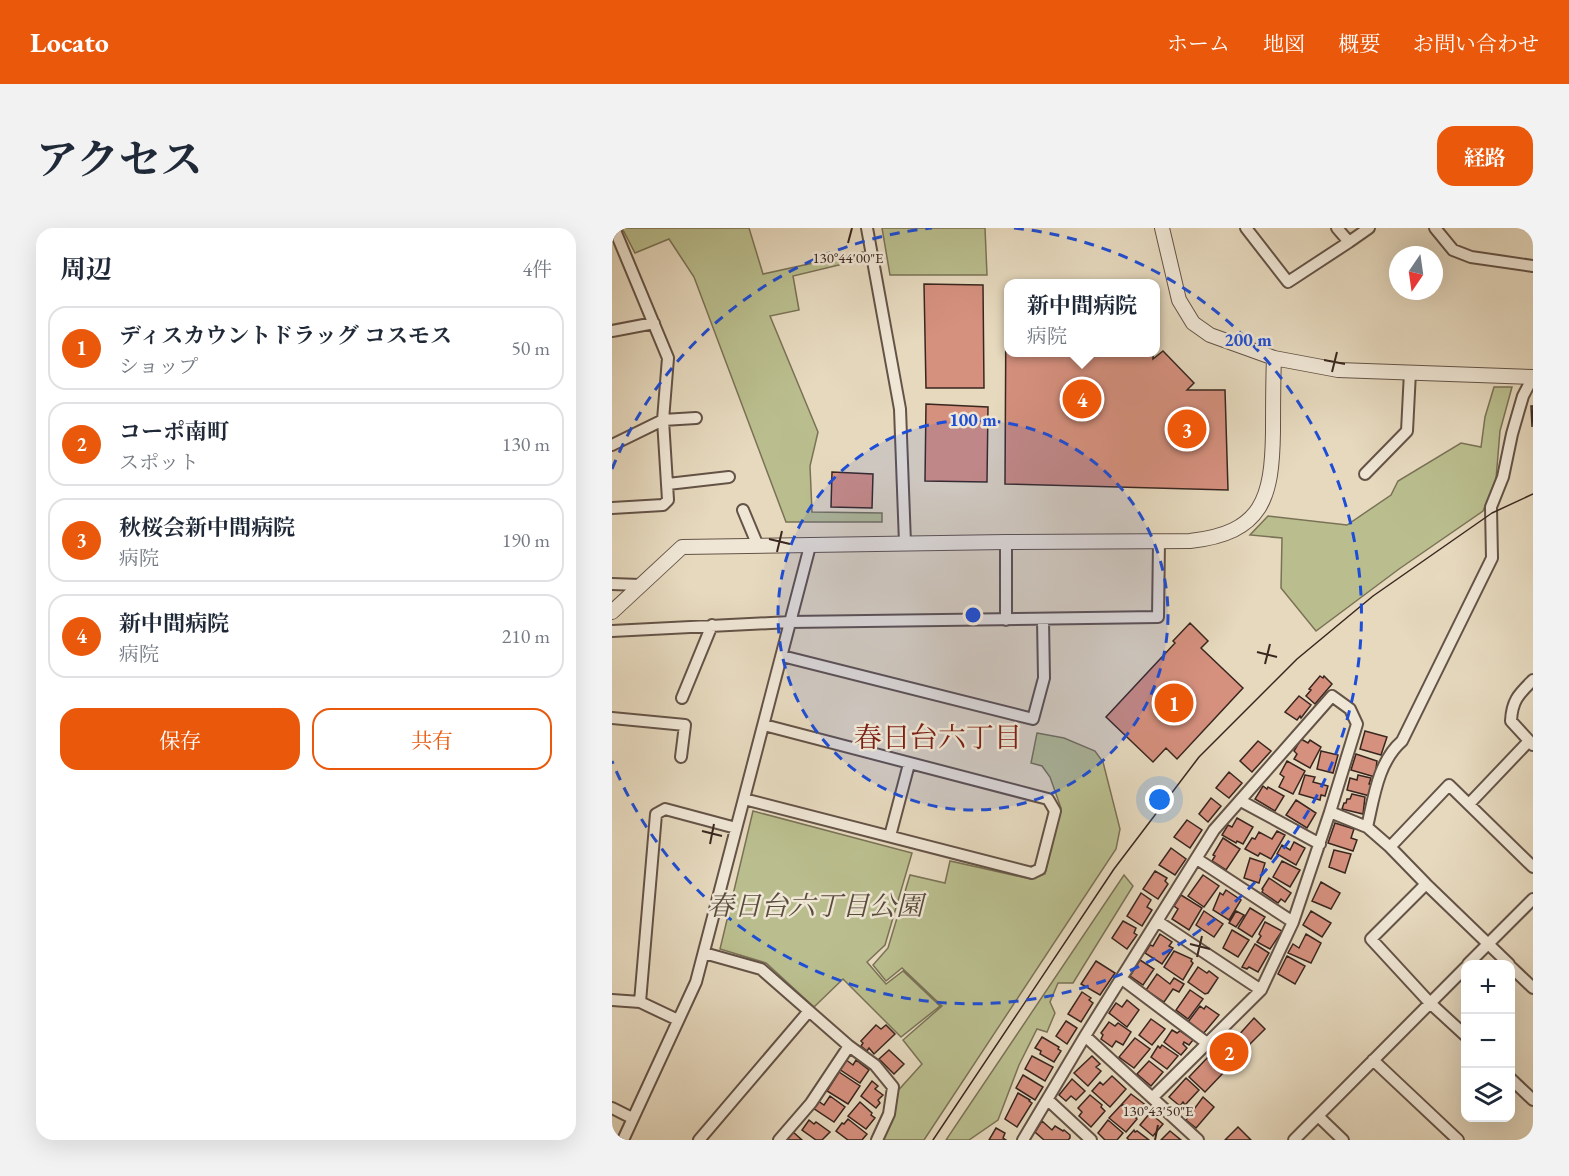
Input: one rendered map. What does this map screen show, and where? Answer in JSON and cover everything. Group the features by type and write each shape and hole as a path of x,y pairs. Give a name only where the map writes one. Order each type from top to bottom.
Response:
{"street":[{"path":"612,508 663,505 668,500 663,420 668,358 614,228"},
{"path":"867,228 900,409 905,543"},
{"path":"1162,228 1179,300 1193,323 1210,335 1274,358 1338,370 1533,377 1524,396 1512,434 1503,477 1491,507 1492,558 1402,741 1393,749 1378,779 1366,827"},
{"path":"1246,228 1288,282 1369,228"},
{"path":"1338,228 1349,242"},
{"path":"1435,228 1453,250 1471,257 1533,266"},
{"path":"612,331 654,323"},
{"path":"612,612 682,547 1190,541 1215,538 1246,522 1260,508 1267,492 1273,464 1274,358"},
{"path":"1365,474 1407,431 1410,372"},
{"path":"612,445 663,420 696,418"},
{"path":"668,484 729,477"},
{"path":"743,510 758,546"},
{"path":"612,631 790,622 1158,617 1159,541"},
{"path":"1006,542 1006,620"},
{"path":"622,1140 696,982 810,546"},
{"path":"612,584 640,585"},
{"path":"782,656 1033,719 1044,678 1043,620"},
{"path":"682,698 712,625"},
{"path":"1470,803 1531,743 1511,721 1512,706 1519,694 1533,680"},
{"path":"1023,1140 1214,830 1332,696 1350,709 1357,724 1293,922 1261,990 1153,1097"},
{"path":"612,718 685,725 681,757"},
{"path":"744,799 1032,873 1040,869 1055,811 1048,799 764,725"},
{"path":"890,836 909,764"},
{"path":"1390,847 1449,784 1533,867"},
{"path":"1241,801 1320,844"},
{"path":"640,1002 656,814 665,809 736,828"},
{"path":"1330,812 1366,827 1390,847 1505,960"},
{"path":"1197,859 1293,922"},
{"path":"1426,884 1371,939 1430,1003 1461,1031"},
{"path":"1473,960 1533,899"},
{"path":"1157,921 1261,990"},
{"path":"704,953 761,969 874,1065 893,1087 888,1114 877,1140"},
{"path":"1515,970 1533,988"},
{"path":"1294,1140 1461,972"},
{"path":"1122,979 1207,1043"},
{"path":"612,1000 640,1002 678,1020"},
{"path":"699,1140 809,1011"},
{"path":"1085,1036 1198,1140"},
{"path":"779,1140 811,1103 849,1046"},
{"path":"1372,1060 1458,1140"},
{"path":"1515,1083 1533,1100"},
{"path":"1048,1100 1091,1140"},
{"path":"612,1108 632,1118"},
{"path":"1318,1116 1343,1140"}],"green space":[{"path":"622,228 749,228 763,274 863,252 864,259 793,276 799,310 770,316 818,432 810,466 812,512 882,513 882,522 786,522 694,277 669,239 635,253"},
{"path":"882,228 985,228 987,275 890,275"},
{"path":"1494,387 1512,387 1500,431 1496,479 1483,511 1399,569 1316,631 1281,588 1282,538 1250,535 1268,516 1347,525 1391,495 1398,481 1461,443 1481,447 1485,417"},
{"path":"1037,733 1064,738 1095,751 1103,762 1120,829 1116,849 924,1140 881,1140 895,1094 922,1064 903,1040 942,1006 902,968 886,981 873,965 888,948 910,875 945,883 950,861 1031,879 1045,874 1061,808 1050,777 1042,766 1031,763"},
{"name":"春日台六丁目公園","path":"753,811 912,853 885,945 867,962 886,984 903,971 940,1006 901,1037 843,979 814,1007 766,963 720,949"},
{"path":"1124,875 1133,886 1073,983 1058,983 1050,1002 1055,1013 1047,1032 1037,1029 1019,1065 998,1120 969,1140 946,1140"}],"building":[{"path":"924,284 983,285 984,388 926,388"},
{"path":"1163,351 1194,383 1187,390 1225,390 1228,490 1005,484 1006,357 1153,357 1153,359 1160,357"},
{"path":"926,404 988,407 987,482 925,481"},
{"path":"832,472 873,474 872,508 831,507"},
{"path":"1190,623 1208,641 1201,648 1243,688 1177,759 1166,748 1153,762 1106,717 1175,643 1173,641"},
{"path":"1320,676 1323,678 1324,676 1332,684 1315,704 1306,696"},
{"path":"1299,696 1311,705 1297,720 1285,712"},
{"path":"1365,731 1387,737 1381,755 1360,749"},
{"path":"1301,739 1308,743 1310,740 1321,747 1310,768 1294,759 1297,754 1294,751"},
{"path":"1258,741 1271,751 1252,772 1240,761"},
{"path":"1321,751 1338,755 1333,773 1317,769"},
{"path":"1356,754 1377,761 1375,777 1351,770"},
{"path":"1287,761 1305,771 1293,794 1279,787 1284,777 1280,774"},
{"path":"1229,772 1242,783 1229,798 1216,788"},
{"path":"1305,775 1315,777 1313,782 1328,786 1325,796 1321,795 1320,800 1299,794"},
{"path":"1358,775 1371,778 1369,784 1374,785 1370,796 1347,790 1350,778 1357,780"},
{"path":"1263,786 1284,796 1275,811 1255,799"},
{"path":"1352,794 1365,797 1363,814 1342,809"},
{"path":"1211,798 1221,806 1208,822 1199,814"},
{"path":"1296,800 1316,813 1307,828 1286,815"},
{"path":"1237,818 1253,827 1243,844 1237,841 1236,843 1222,835 1228,825 1232,827"},
{"path":"1187,820 1202,830 1190,848 1174,837"},
{"path":"1335,823 1354,829 1351,838 1357,840 1353,851 1328,843"},
{"path":"1277,831 1285,835 1271,859 1260,853 1258,856 1245,849 1259,832 1272,839"},
{"path":"1223,838 1240,849 1226,870 1212,861"},
{"path":"1294,842 1305,848 1296,865 1277,854 1282,845 1290,850"},
{"path":"1171,848 1186,859 1175,875 1159,865"},
{"path":"1334,850 1351,854 1345,873 1329,867"},
{"path":"1250,858 1265,863 1259,883 1244,878"},
{"path":"1282,861 1300,870 1290,887 1273,877"},
{"path":"1155,871 1167,878 1165,881 1168,884 1158,899 1143,889"},
{"path":"1203,875 1219,886 1204,907 1188,896"},
{"path":"1269,878 1291,893 1285,902 1281,899 1278,903 1262,892"},
{"path":"1321,882 1340,893 1331,909 1312,901"},
{"path":"1226,890 1241,900 1229,920 1213,910 1220,893 1223,895"},
{"path":"1141,893 1151,900 1147,907 1152,910 1142,926 1127,916"},
{"path":"1181,895 1202,908 1189,930 1172,919 1178,909 1174,906"},
{"path":"1250,908 1265,917 1252,937 1238,928"},
{"path":"1204,911 1223,924 1214,937 1196,925"},
{"path":"1236,911 1244,915 1236,927 1229,923"},
{"path":"1311,911 1331,923 1322,937 1303,925"},
{"path":"1123,921 1136,928 1134,933 1137,935 1127,949 1112,938"},
{"path":"1265,922 1282,931 1270,949 1257,942"},
{"path":"1232,930 1249,940 1238,957 1223,948"},
{"path":"1160,934 1172,942 1169,946 1173,948 1162,964 1145,953 1150,945 1153,946"},
{"path":"1306,934 1321,943 1311,963 1288,953 1293,944 1299,948"},
{"path":"1255,944 1269,953 1258,972 1249,967 1247,969 1242,967"},
{"path":"1174,951 1192,959 1193,963 1183,980 1164,967"},
{"path":"1287,956 1305,966 1295,984 1278,974"},
{"path":"1140,960 1154,969 1143,985 1130,976"},
{"path":"1096,961 1115,973 1100,995 1081,984"},
{"path":"1198,967 1218,978 1205,994 1188,982"},
{"path":"1157,974 1170,984 1174,978 1184,984 1179,992 1173,989 1164,1002 1146,990"},
{"path":"1190,990 1203,999 1188,1019 1176,1010"},
{"path":"1082,992 1091,998 1089,1000 1093,1003 1081,1022 1068,1014"},
{"path":"1127,1000 1139,1010 1127,1027 1109,1013 1116,1003 1122,1007"},
{"path":"1200,1006 1204,1009 1206,1006 1219,1015 1203,1034 1188,1022"},
{"path":"1254,1018 1265,1029 1247,1047 1237,1037"},
{"path":"1151,1019 1165,1029 1152,1045 1139,1035"},
{"path":"1066,1021 1077,1028 1067,1044 1056,1036"},
{"path":"1109,1022 1115,1026 1118,1023 1131,1032 1123,1045 1116,1041 1112,1047 1101,1039 1103,1035 1101,1033"},
{"path":"876,1025 881,1029 886,1025 895,1034 874,1054 869,1048 867,1051 861,1046 863,1043 861,1041"},
{"path":"1172,1030 1177,1033 1180,1031 1193,1040 1189,1045 1184,1042 1187,1048 1181,1055 1164,1042"},
{"path":"1229,1034 1246,1050 1228,1069 1211,1054 1217,1047 1219,1049"},
{"path":"1042,1037 1059,1047 1061,1051 1054,1062 1040,1054 1041,1051 1035,1048"},
{"path":"1135,1038 1150,1049 1134,1068 1119,1057"},
{"path":"1162,1045 1178,1056 1167,1069 1151,1057 1158,1046 1160,1048"},
{"path":"889,1050 904,1064 894,1074 879,1059"},
{"path":"1032,1056 1053,1067 1045,1081 1025,1069"},
{"path":"1092,1056 1100,1064 1096,1067 1101,1071 1088,1086 1074,1073"},
{"path":"1209,1056 1225,1071 1205,1092 1189,1077"},
{"path":"845,1059 853,1065 856,1060 869,1070 860,1083 839,1069"},
{"path":"1149,1061 1163,1072 1151,1086 1137,1074"},
{"path":"839,1072 860,1086 848,1104 827,1091"},
{"path":"1023,1075 1043,1087 1035,1100 1016,1088"},
{"path":"1112,1076 1126,1089 1110,1107 1092,1091 1100,1082 1103,1085"},
{"path":"1186,1078 1199,1090 1185,1105 1183,1102 1180,1106 1169,1097"},
{"path":"1072,1079 1085,1091 1076,1100 1071,1096 1066,1101 1059,1095"},
{"path":"872,1081 878,1086 875,1089 883,1095 878,1100 880,1103 876,1108 861,1096"},
{"path":"1018,1093 1032,1103 1017,1127 1005,1119"},
{"path":"1131,1094 1147,1106 1137,1117 1122,1104"},
{"path":"1090,1095 1102,1105 1105,1111 1091,1127 1079,1116 1082,1112 1078,1108"},
{"path":"830,1096 845,1107 834,1122 813,1108 818,1101 824,1105"},
{"path":"1203,1097 1214,1107 1196,1128 1186,1120"},
{"path":"860,1102 875,1118 866,1129 848,1116"},
{"path":"1121,1105 1137,1119 1126,1132 1109,1118"},
{"path":"1150,1113 1163,1124 1153,1136 1140,1125"},
{"path":"848,1119 867,1134 862,1140 848,1140 836,1131"},
{"path":"809,1120 830,1132 822,1140 816,1140 802,1130"},
{"path":"1108,1120 1123,1133 1117,1140 1105,1140 1098,1133"},
{"path":"1042,1121 1052,1130 1055,1126 1064,1130 1070,1138 1068,1140 1044,1140 1035,1132"},
{"path":"1238,1127 1251,1140 1225,1140"},
{"path":"996,1128 1005,1133 1003,1138 1006,1140 989,1140"},
{"path":"1134,1130 1149,1140 1129,1140 1127,1138"},
{"path":"792,1131 802,1140 783,1140"},
{"path":"1170,1131 1181,1140 1161,1140"}],"tram line":[{"path":"933,1140 1114,869 1199,757 1297,659 1373,596 1492,513 1533,494"}],"place":[{"name":"新中間病院","path":"1082,399"},
{"name":"秋桜会新中間病院","path":"1187,429"},
{"name":"ディスカウントドラッグ コスモス","path":"1174,703"},
{"name":"コーポ南町","path":"1229,1052"}],"district":[{"name":"春日台六丁目","path":"938,737"}]}
